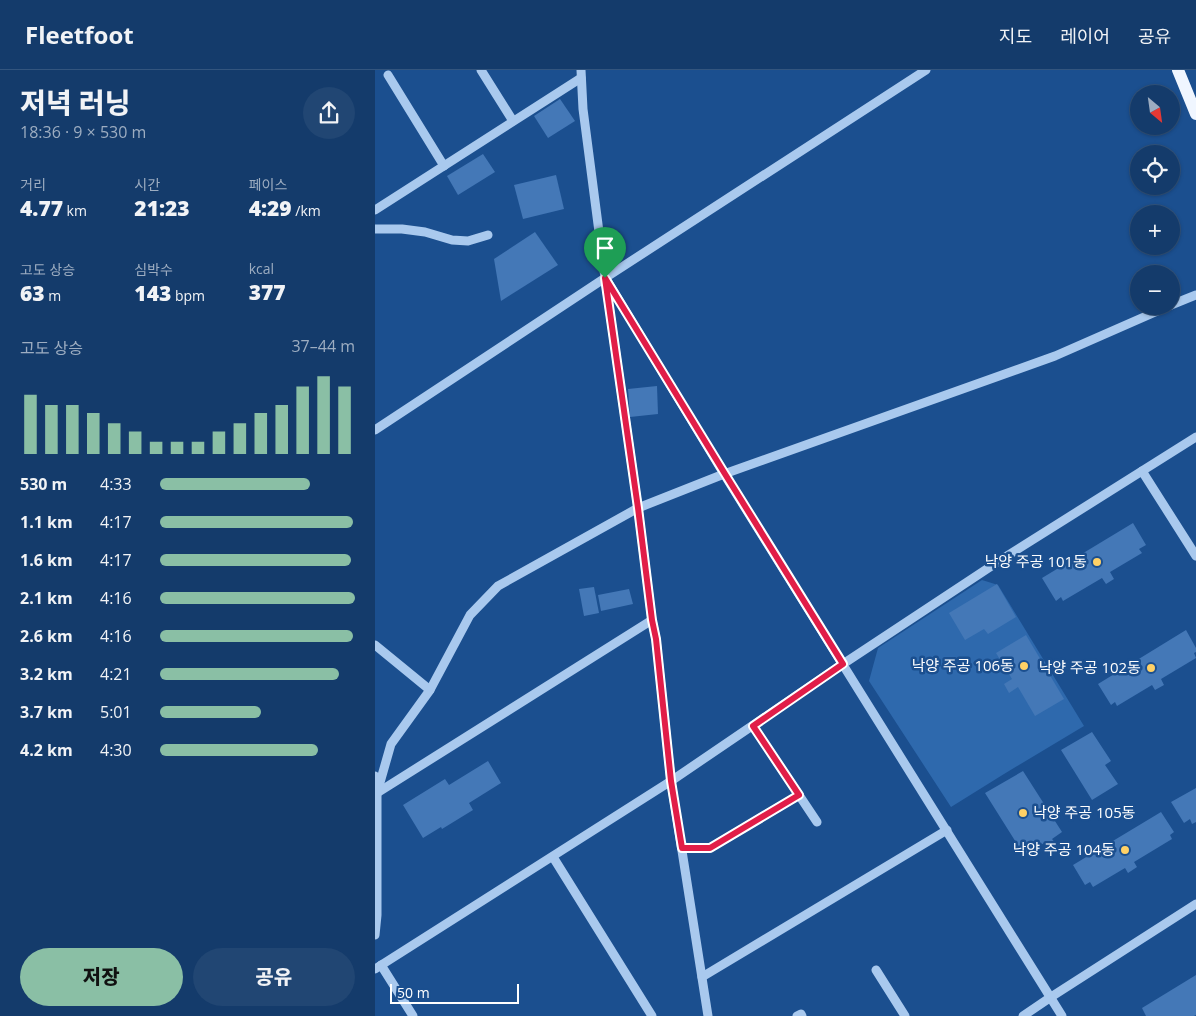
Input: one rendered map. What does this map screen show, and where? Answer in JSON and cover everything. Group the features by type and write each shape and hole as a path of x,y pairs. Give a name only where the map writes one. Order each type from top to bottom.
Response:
{"main road":[{"path":"1178,70 1196,114"}],"street":[{"path":"481,70 513,121"},
{"path":"375,430 926,70"},
{"path":"375,210 513,121 581,74"},
{"path":"581,74 583,110 605,278 656,639 671,781 708,1016"},
{"path":"388,75 444,166"},
{"path":"375,230 402,229 425,232 452,240 468,241 488,235"},
{"path":"605,278 1062,1016"},
{"path":"1180,302 1196,295"},
{"path":"377,793 391,744 430,690 470,615 498,586 638,508 725,474 1055,356 1149,315"},
{"path":"413,1016 378,967 671,781 999,561 1196,437"},
{"path":"1142,471 1196,556"},
{"path":"377,793 652,620"},
{"path":"375,645 430,690"},
{"path":"753,726 817,822"},
{"path":"375,776 377,793 377,915 375,934"},
{"path":"682,848 710,848 799,795"},
{"path":"702,977 947,830"},
{"path":"553,857 652,1016"},
{"path":"1023,1016 1196,904"},
{"path":"876,970 905,1016"},
{"path":"797,1016 801,1014 803,1016"}],"shaded area":[{"path":"982,580 998,585 1084,726 951,807 869,681 878,648"}],"building":[{"path":"560,99 575,121 548,138 534,116"},
{"path":"483,154 495,172 458,195 447,176"},
{"path":"556,175 564,209 523,219 514,185"},
{"path":"535,232 558,265 501,301 494,259"},
{"path":"657,386 658,414 630,417 628,389"},
{"name":"낙양 주공 101동","path":"1133,523 1146,545 1139,549 1142,553 1110,572 1114,579 1106,584 1102,578 1063,601 1061,597 1056,601 1042,578"},
{"path":"997,584 1016,617 988,634 984,629 965,640 949,613"},
{"path":"594,587 599,613 584,616 579,589"},
{"path":"629,589 633,604 601,611 598,595"},
{"name":"낙양 주공 102동","path":"1186,630 1196,648 1194,653 1196,658 1161,679 1164,685 1155,690 1152,685 1117,706 1115,702 1111,705 1098,684"},
{"name":"낙양 주공 106동","path":"1026,635 1064,699 1035,716 1018,687 1009,693 1004,684 1012,679 996,653"},
{"path":"1092,732 1111,761 1105,765 1118,784 1092,800 1061,750"},
{"path":"488,761 501,783 469,803 473,810 423,838 403,805 445,779 449,785"},
{"name":"낙양 주공 105동","path":"1023,771 1062,832 1052,839 1056,844 1048,849 1044,843 1024,855 985,793"},
{"path":"1196,788 1196,822 1192,824 1190,819 1184,823 1171,802"},
{"name":"낙양 주공 104동","path":"1161,812 1174,832 1170,835 1172,839 1134,862 1137,867 1128,873 1125,868 1093,887 1090,882 1085,885 1073,865"},
{"path":"1196,975 1196,1015 1146,1016 1142,1008"}],"place":[{"name":"낙양 주공 101동","path":"1097,562"},
{"name":"낙양 주공 106동","path":"1024,666"},
{"name":"낙양 주공 102동","path":"1151,668"},
{"name":"낙양 주공 105동","path":"1023,813"},
{"name":"낙양 주공 104동","path":"1125,850"}],"route":[{"path":"605,278 843,664 753,726 799,795 710,848 682,848 671,781 656,639 605,278"}]}
